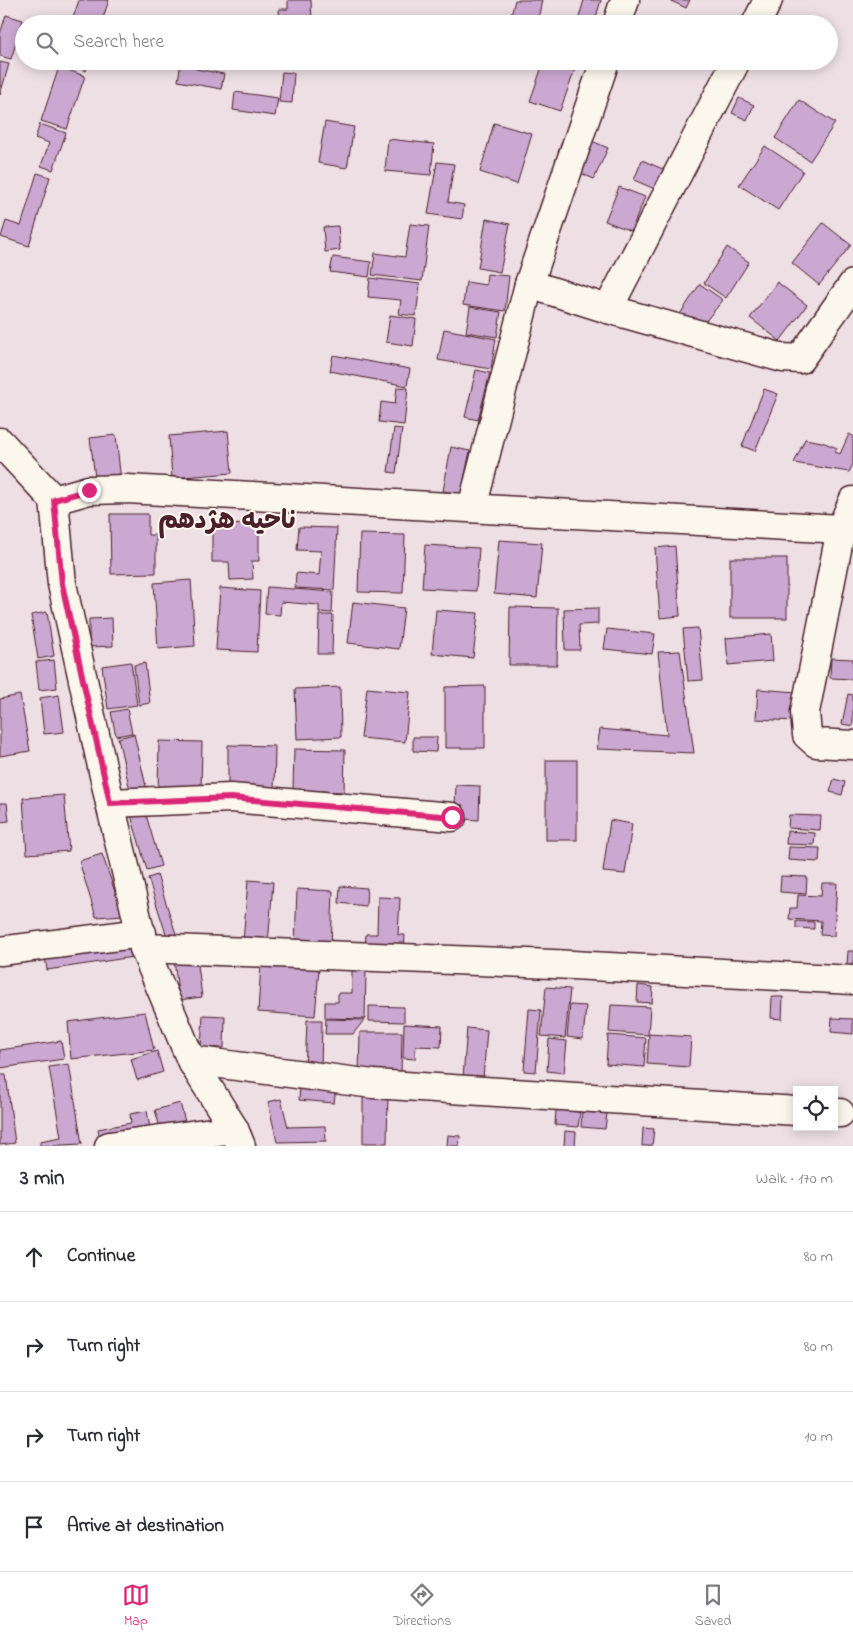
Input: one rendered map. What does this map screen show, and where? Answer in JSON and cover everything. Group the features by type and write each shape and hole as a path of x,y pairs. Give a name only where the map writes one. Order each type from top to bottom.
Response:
{"street":[{"path":"620,15 626,0"},
{"path":"760,15 768,0"},
{"path":"472,508 529,284 602,70"},
{"path":"608,309 731,70"},
{"path":"529,284 608,309 783,358 800,359 853,284"},
{"path":"0,442 54,500 62,584 110,803 143,940 190,1060 238,1138 109,1146"},
{"path":"54,500 89,490 126,489 841,529"},
{"path":"853,501 841,529 805,712 807,735 816,743 853,745"},
{"path":"110,803 231,798 452,817"},
{"path":"0,951 143,940 853,980"},
{"path":"190,1060 373,1084 793,1110"}],"building":[{"path":"79,0 109,0 104,15 74,15"},
{"path":"288,0 311,0 312,15 279,15 279,9 288,9"},
{"path":"515,0 542,0 539,15 511,15"},
{"path":"584,0 601,0 597,15 580,15"},
{"path":"669,0 690,0 686,8"},
{"path":"6,15 15,18 15,46 11,59 0,56 0,34"},
{"path":"0,62 9,64 0,95"},
{"path":"58,70 68,70 85,76 67,129 41,121"},
{"path":"180,70 202,70 224,74 221,89 178,81"},
{"path":"541,70 575,70 560,111 530,101"},
{"path":"282,72 294,73 292,103 279,102"},
{"path":"235,92 278,98 275,116 233,110"},
{"path":"739,98 754,105 747,120 732,113"},
{"path":"799,100 835,123 810,161 775,138"},
{"path":"325,122 354,127 347,168 318,163"},
{"path":"494,123 532,134 517,184 480,172"},
{"path":"40,124 66,133 53,170 41,166 49,143 35,138"},
{"path":"388,139 434,144 431,175 385,171"},
{"path":"592,141 608,148 594,179 578,172"},
{"path":"765,146 803,171 778,210 739,185"},
{"path":"642,160 665,170 657,190 634,180"},
{"path":"437,162 454,164 448,202 464,205 462,219 428,214"},
{"path":"37,173 50,177 29,246 1,237 6,221 21,226"},
{"path":"619,187 645,197 631,231 605,221"},
{"path":"486,219 510,224 500,272 478,268"},
{"path":"823,223 851,245 819,285 792,263"},
{"path":"410,224 429,226 422,281 372,275 375,253 405,257"},
{"path":"338,226 340,250 325,252 323,227"},
{"path":"727,247 749,262 726,298 704,283"},
{"path":"333,257 371,262 369,277 330,272"},
{"path":"487,274 509,276 505,311 463,305 466,282 486,285"},
{"path":"370,278 420,284 416,316 399,314 401,300 368,297"},
{"path":"777,282 807,305 780,341 750,318"},
{"path":"700,284 723,300 705,322 680,314"},
{"path":"470,307 501,312 497,337 466,332"},
{"path":"390,315 416,319 413,346 386,342"},
{"path":"444,329 496,339 491,369 438,360"},
{"path":"333,355 410,369 407,386 330,371"},
{"path":"476,370 490,373 478,420 465,417"},
{"path":"397,387 408,388 404,425 379,422 381,402 395,404"},
{"path":"764,389 778,394 755,451 742,446"},
{"path":"394,428 402,429 396,473 388,472"},
{"path":"228,431 232,473 172,478 169,436"},
{"path":"849,434 853,436 853,464 849,472 794,463 805,439 822,442 837,448 835,452 840,454"},
{"path":"116,435 121,482 96,485 90,438"},
{"path":"451,447 470,451 461,494 443,491"},
{"path":"110,514 148,514 148,535 156,535 156,573 111,574"},
{"path":"259,524 259,561 252,561 253,579 230,580 229,562 212,562 212,525"},
{"path":"299,527 337,528 334,590 295,588 296,573 319,575 321,551 297,550"},
{"path":"360,534 405,535 403,593 358,592"},
{"path":"499,540 542,543 537,598 494,594"},
{"path":"425,545 479,548 476,591 422,588"},
{"path":"675,546 680,616 660,618 655,548"},
{"path":"730,558 787,558 787,618 730,618"},
{"path":"191,580 195,646 158,649 154,583"},
{"path":"267,587 333,592 332,613 319,612 319,605 281,602 280,615 265,614"},
{"path":"220,588 260,591 257,652 216,650"},
{"path":"353,602 404,608 399,649 348,643"},
{"path":"510,607 558,608 557,665 509,665"},
{"path":"598,608 598,624 579,625 580,650 565,650 564,609"},
{"path":"436,610 478,613 473,658 432,654"},
{"path":"47,612 54,656 38,659 31,615"},
{"path":"319,615 333,615 332,654 318,654"},
{"path":"112,618 113,646 89,647 89,619"},
{"path":"698,628 703,680 688,681 683,629"},
{"path":"607,629 655,634 652,654 604,649"},
{"path":"771,634 773,661 728,665 726,638"},
{"path":"680,651 694,753 597,749 600,729 667,735 658,652"},
{"path":"831,658 853,659 853,679 830,678"},
{"path":"54,660 57,688 39,690 36,662"},
{"path":"131,662 137,705 108,709 102,666"},
{"path":"145,663 150,703 139,705 134,665"},
{"path":"485,686 485,748 445,748 445,687"},
{"path":"340,687 341,737 297,739 295,689"},
{"path":"367,688 410,692 405,742 361,738"},
{"path":"758,689 797,692 795,721 756,719"},
{"path":"848,694 853,695 853,726 842,724"},
{"path":"20,695 30,751 0,756 0,699"},
{"path":"59,695 64,732 44,734 40,698"},
{"path":"127,709 132,733 116,736 111,712"},
{"path":"134,734 148,795 132,799 118,738"},
{"path":"413,737 437,737 436,752 413,751"},
{"path":"159,741 202,742 201,792 158,791"},
{"path":"228,745 275,746 274,794 228,794"},
{"path":"294,749 345,750 344,792 293,790"},
{"path":"546,760 577,760 577,840 546,840"},
{"path":"834,779 845,782 842,795 830,792"},
{"path":"456,785 480,786 479,820 463,819 463,805 455,804"},
{"path":"64,795 69,851 27,854 23,798"},
{"path":"0,803 7,803 9,821 0,822"},
{"path":"144,808 161,866 147,870 130,812"},
{"path":"789,815 821,816 820,830 788,828"},
{"path":"610,820 632,824 625,874 603,872"},
{"path":"787,831 815,833 814,845 786,844"},
{"path":"789,847 820,848 819,862 788,860"},
{"path":"102,854 123,915 96,917 79,861"},
{"path":"157,875 177,937 168,940 148,878"},
{"path":"781,876 807,877 806,894 780,892"},
{"path":"248,880 273,882 268,945 243,942"},
{"path":"822,883 837,883 834,936 820,935 821,921 789,919 790,908 797,908 798,895 821,896"},
{"path":"340,886 367,888 366,906 339,903"},
{"path":"297,889 333,891 331,947 295,945"},
{"path":"378,897 400,898 398,935 405,935 404,953 365,952 366,934 377,934"},
{"path":"796,921 814,922 814,929 796,928"},
{"path":"131,943 133,957 47,970 45,956"},
{"path":"848,951 853,951 853,964 847,964"},
{"path":"197,957 202,997 179,1000 174,960"},
{"path":"261,963 319,968 315,1016 258,1012"},
{"path":"352,969 366,970 365,1019 325,1018 325,1002 338,1002 338,993 352,993"},
{"path":"638,985 653,987 652,1003 637,1002"},
{"path":"546,987 570,989 565,1038 541,1036"},
{"path":"772,997 783,997 782,1019 771,1018"},
{"path":"570,1005 586,1006 583,1039 567,1037"},
{"path":"611,1005 650,1007 648,1035 609,1032"},
{"path":"369,1006 404,1007 404,1022 369,1021"},
{"path":"529,1009 541,1010 536,1072 524,1071"},
{"path":"145,1012 154,1050 71,1059 68,1022"},
{"path":"203,1015 225,1016 224,1048 201,1047"},
{"path":"832,1018 853,1019 853,1034 831,1032"},
{"path":"326,1019 364,1020 353,1034 325,1034"},
{"path":"307,1020 322,1020 321,1072 305,1072"},
{"path":"404,1024 442,1026 441,1047 416,1046 415,1059 403,1058"},
{"path":"467,1028 487,1030 483,1079 463,1078"},
{"path":"360,1032 402,1032 401,1074 359,1074"},
{"path":"649,1034 691,1037 689,1067 647,1064"},
{"path":"608,1035 646,1038 644,1067 606,1064"},
{"path":"549,1039 567,1041 564,1073 547,1071"},
{"path":"61,1041 64,1059 0,1068 0,1050"},
{"path":"157,1051 163,1072 137,1080 131,1059"},
{"path":"69,1064 82,1144 40,1146 40,1141 61,1137 49,1067"},
{"path":"0,1075 6,1075 15,1143 0,1145"},
{"path":"300,1085 336,1088 334,1103 299,1100"},
{"path":"363,1093 388,1093 387,1143 363,1143"},
{"path":"281,1099 288,1127 325,1126 326,1141 277,1142 268,1102"},
{"path":"180,1103 187,1129 162,1135 155,1110"},
{"path":"556,1110 580,1112 578,1127 555,1125"},
{"path":"147,1111 151,1134 100,1142 98,1129 131,1123 130,1114"},
{"path":"582,1111 607,1113 605,1129 581,1127"},
{"path":"643,1128 654,1129 652,1146 642,1146"},
{"path":"565,1131 576,1132 575,1146 564,1146"},
{"path":"448,1135 460,1136 459,1146 447,1146"}],"district":[{"name":"ناحیه هژدهم","path":"227,522"}],"route":[{"path":"89,490 54,500 62,584 110,803 231,798 452,817"}]}
